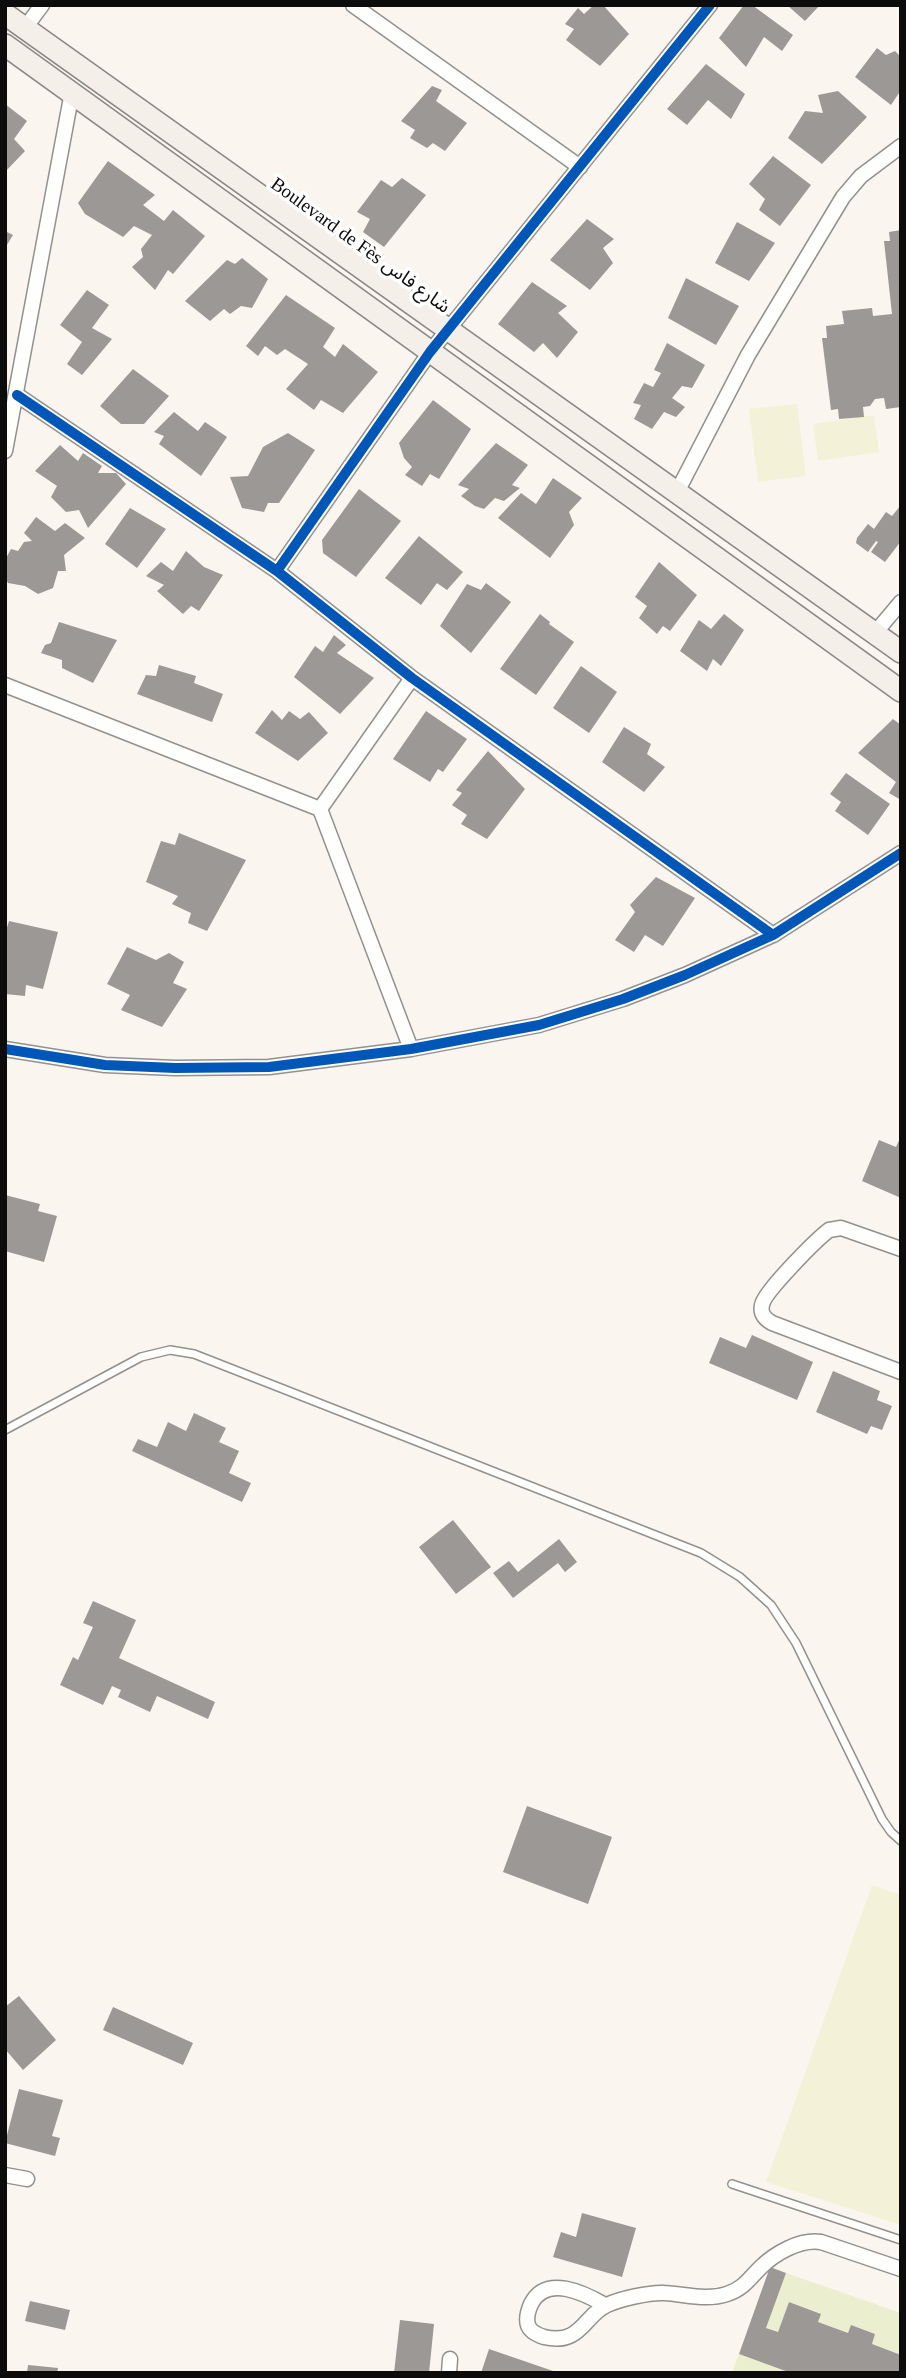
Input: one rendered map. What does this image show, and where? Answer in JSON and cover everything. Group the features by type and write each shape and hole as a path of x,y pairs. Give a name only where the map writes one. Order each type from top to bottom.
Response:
{"main road":[{"name":"Boulevard de Fès شارع فاس","path":"5,14 901,652"},
{"path":"5,45 901,691"}],"street":[{"path":"25,28 42,5"},
{"path":"353,5 580,167"},
{"path":"277,571 430,352 710,5"},
{"path":"5,451 72,92"},
{"path":"677,492 748,355 844,197 861,176 901,146"},
{"path":"17,395 277,571 412,678 773,935"},
{"path":"874,633 901,602"},
{"path":"320,809 412,678"},
{"path":"5,685 320,809 411,1049"},
{"path":"5,1049 105,1065 175,1069 269,1067 411,1049 551,1022 623,999 685,975 773,935 901,853"},
{"path":"901,1249 841,1228 829,1230 769,1293 761,1307 762,1315 772,1323 901,1372"},
{"path":"5,2175 27,2179"},
{"path":"605,2305 576,2290 552,2288 541,2291 530,2306 527,2323 531,2331 541,2336 564,2338 574,2334 605,2305 645,2293 663,2292 695,2297 725,2295 749,2282 767,2261 801,2243 811,2241 901,2269"}],"lane":[{"path":"5,1430 141,1357 170,1350 180,1351 701,1553 740,1577 771,1605 796,1643 882,1819 901,1841"},
{"path":"732,2185 901,2240"}],"green space":[{"path":"797,404 806,476 758,482 749,409"},
{"path":"874,415 879,452 818,461 813,424"},
{"path":"872,1885 901,1895 901,2225 766,2182"},
{"path":"786,2273 901,2313 901,2355 872,2344 875,2334 851,2325 848,2333 818,2322 820,2313 789,2302 778,2332 766,2328"},
{"path":"739,2354 791,2373 732,2373"}],"building":[{"path":"594,5 603,5 629,34 600,66 566,40 574,29 565,24 578,8 584,14"},
{"path":"744,5 752,5 793,35 782,51 764,37 746,67 719,38"},
{"path":"787,5 820,5 805,21"},
{"path":"877,48 886,55 895,51 901,57 901,90 891,105 855,77"},
{"path":"706,64 745,94 731,119 708,100 687,125 667,109"},
{"path":"432,86 442,90 436,101 467,123 445,151 433,143 427,148 410,138 415,130 401,121"},
{"path":"838,91 867,117 822,164 788,138 805,111 823,113 818,95"},
{"path":"5,104 27,121 14,139 25,151 5,172"},
{"path":"773,156 811,185 780,226 759,210 765,199 749,184"},
{"path":"108,161 155,195 143,205 164,221 173,210 205,236 173,274 168,270 155,290 132,267 143,257 141,249 152,235 134,226 123,237 85,214 78,203"},
{"path":"402,178 426,195 384,247 363,232 370,219 357,212 381,180 392,187"},
{"path":"587,219 614,239 603,248 613,263 590,290 550,260"},
{"path":"737,222 775,243 749,281 715,263"},
{"path":"901,230 901,407 886,409 884,398 875,399 870,406 863,407 864,417 839,419 838,409 831,410 822,338 827,338 826,326 844,324 842,311 872,308 873,316 892,314 884,241 890,241 889,232"},
{"path":"5,231 13,235 5,248"},
{"path":"242,258 268,279 252,308 241,306 230,314 224,309 210,321 185,301 227,260 235,264"},
{"path":"686,278 739,306 716,345 668,318"},
{"path":"532,282 567,306 558,313 578,332 557,358 543,343 534,352 498,324"},
{"path":"87,290 109,305 92,328 112,339 82,375 67,364 82,342 60,325"},
{"path":"286,295 335,328 323,347 335,357 343,344 378,372 343,413 321,400 314,410 286,389 308,364 285,349 277,355 265,346 258,356 246,346"},
{"path":"667,343 705,365 692,388 682,386 672,398 685,407 676,417 664,412 652,429 634,419 641,405 633,403 644,383 653,387 661,373 654,370"},
{"path":"133,369 169,396 144,424 121,424 100,406"},
{"path":"433,400 471,429 439,479 430,474 422,486 405,475 412,467 404,458 399,443"},
{"path":"174,412 198,431 205,422 227,437 201,476 159,444 164,436 154,432"},
{"path":"288,433 315,450 279,503 268,503 264,512 242,508 230,477 248,476 263,447"},
{"path":"496,443 528,465 512,485 520,488 504,501 495,498 484,509 461,496 469,489 458,485"},
{"path":"60,445 78,461 83,453 102,466 98,473 116,473 126,484 88,528 79,510 66,512 51,497 57,486 35,471"},
{"path":"553,478 582,498 569,512 574,525 550,558 498,518 521,493 536,504"},
{"path":"359,489 401,521 356,577 323,553 322,540"},
{"path":"901,505 901,541 885,562 871,552 878,542 876,541 868,552 856,543 857,538 868,524 874,529 886,512 892,516"},
{"path":"130,508 166,529 137,568 105,544"},
{"path":"36,517 55,531 65,523 85,538 64,555 66,571 58,571 53,588 38,594 25,586 8,583 5,577 5,560 11,549 18,551 24,542 32,541 24,533"},
{"path":"419,536 463,572 447,590 437,583 421,605 385,578"},
{"path":"186,551 204,567 223,575 199,611 191,606 183,614 157,591 164,585 146,576 161,562 173,571"},
{"path":"659,562 697,595 670,631 663,626 657,634 639,618 647,606 635,597"},
{"path":"486,583 511,602 471,653 440,626 467,584 481,590"},
{"path":"540,614 574,642 536,695 500,669"},
{"path":"724,614 744,630 721,666 713,659 707,671 680,651 699,620 711,629"},
{"path":"59,622 117,640 93,683 62,668 62,660 41,653 45,645 51,643"},
{"path":"334,635 346,645 337,653 374,678 340,714 294,677 315,646 323,652"},
{"path":"159,665 196,676 194,683 223,694 212,722 137,694 146,675 156,676"},
{"path":"581,666 617,692 589,733 553,708"},
{"path":"272,710 282,720 289,711 300,719 309,712 328,733 298,761 255,733"},
{"path":"426,711 467,739 443,772 438,769 430,782 393,759"},
{"path":"893,719 901,725 901,800 889,793 896,782 858,753"},
{"path":"624,727 651,744 647,754 665,767 644,792 602,762"},
{"path":"488,751 525,789 487,839 461,824 467,815 452,805 462,793 456,790"},
{"path":"846,773 890,804 868,835 835,811 841,802 830,794"},
{"path":"179,833 246,860 207,931 188,923 191,913 172,904 178,896 146,882 161,841 175,845"},
{"path":"656,877 695,898 663,946 645,935 634,952 615,940 635,912 630,905"},
{"path":"9,921 58,932 43,989 26,985 25,996 5,994 5,934"},
{"path":"127,947 156,960 169,953 184,962 173,983 187,989 162,1027 121,1010 130,995 107,984"},
{"path":"901,1136 901,1198 862,1181 879,1140 896,1147"},
{"path":"5,1195 40,1204 38,1211 57,1216 44,1262 5,1251"},
{"path":"752,1335 813,1362 797,1400 709,1363 720,1337 746,1348"},
{"path":"833,1371 880,1391 877,1400 892,1406 882,1430 871,1426 867,1434 816,1412"},
{"path":"194,1413 226,1428 219,1442 239,1451 229,1473 251,1483 242,1502 132,1451 138,1439 157,1447 168,1422 186,1431"},
{"path":"453,1520 491,1567 456,1594 419,1547"},
{"path":"559,1539 577,1562 565,1572 558,1563 513,1598 493,1573 509,1561 518,1572"},
{"path":"93,1601 136,1620 119,1658 215,1702 208,1719 157,1696 150,1712 118,1697 121,1690 112,1686 103,1705 60,1685 73,1657 78,1660 93,1627 83,1623"},
{"path":"527,1806 612,1837 588,1904 503,1872"},
{"path":"19,1996 56,2040 23,2070 5,2049 5,2007"},
{"path":"113,2007 193,2043 183,2065 103,2030"},
{"path":"19,2089 63,2100 52,2136 60,2138 55,2156 5,2143"},
{"path":"582,2213 636,2228 622,2277 553,2257 561,2232 576,2237"},
{"path":"770,2267 786,2273 766,2328 778,2332 789,2302 821,2314 818,2322 848,2333 851,2325 875,2334 872,2344 901,2355 901,2373 791,2373 739,2354"},
{"path":"30,2301 70,2310 65,2330 25,2321"},
{"path":"400,2320 434,2324 429,2373 394,2373"},
{"path":"489,2349 556,2372 481,2373"},
{"path":"28,2365 58,2368 57,2373 27,2373"}],"cycle path":[{"path":"277,571 430,352 710,5"},
{"path":"17,395 277,571 412,678 773,935"},
{"path":"5,1049 105,1065 175,1068 269,1067 411,1049 539,1025 623,999 685,975 773,935 901,853"}]}
